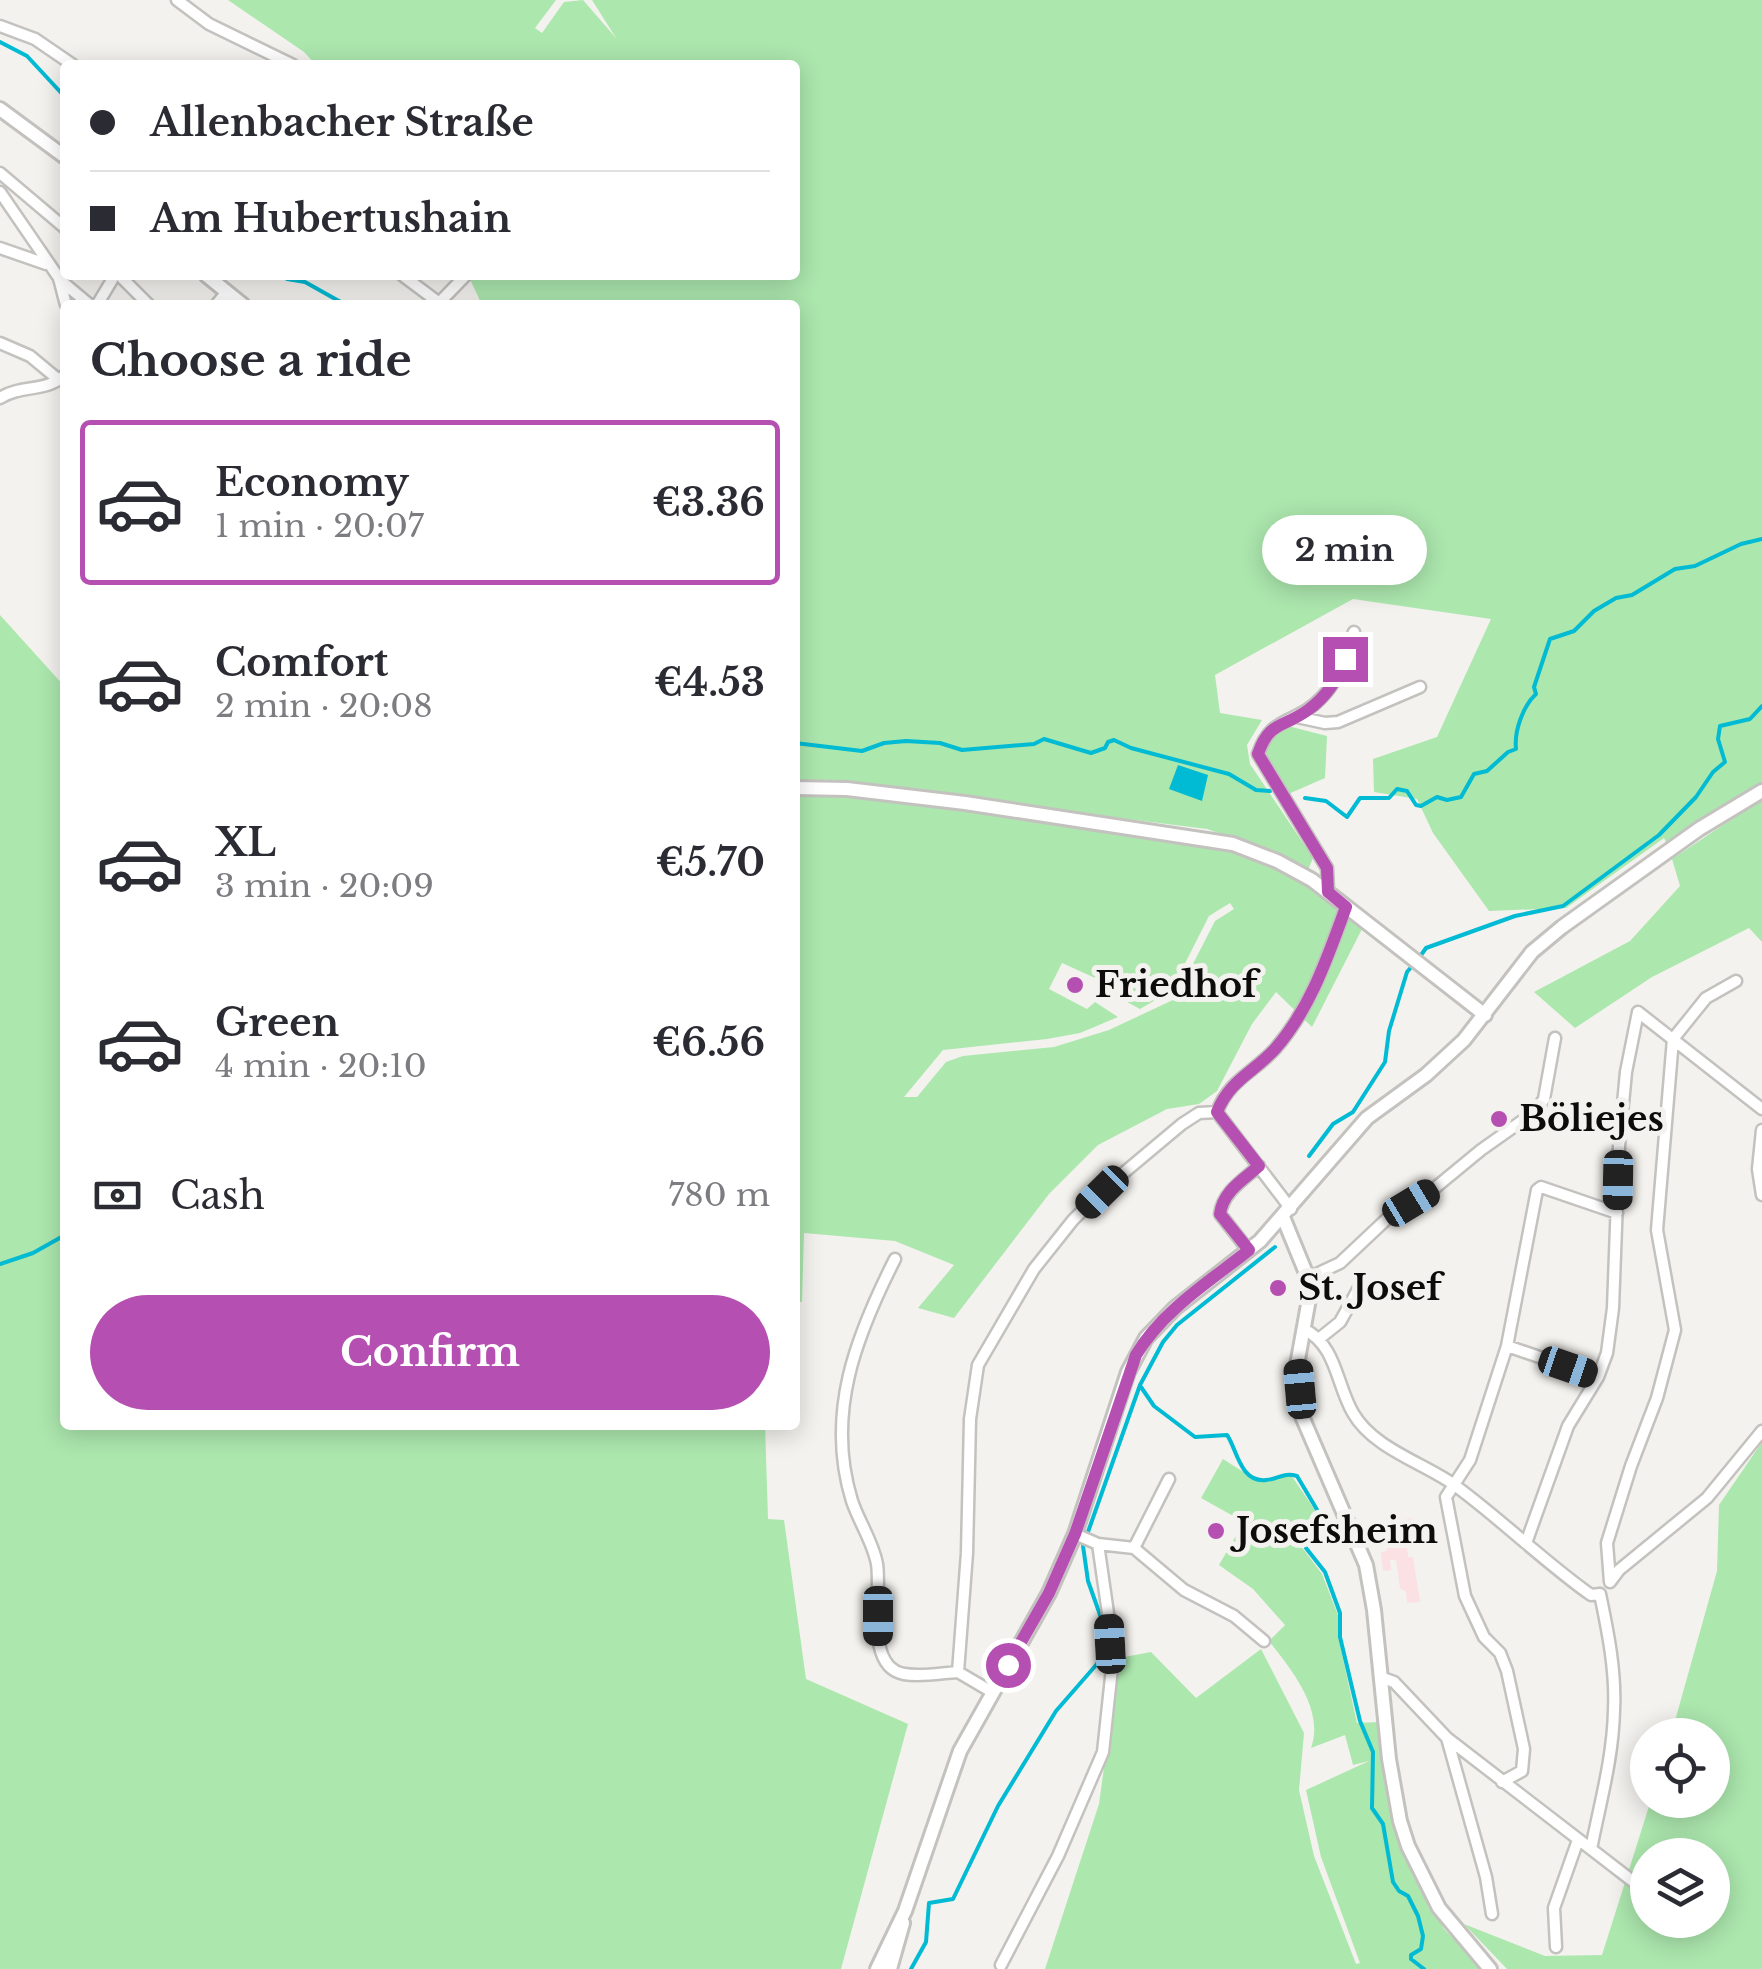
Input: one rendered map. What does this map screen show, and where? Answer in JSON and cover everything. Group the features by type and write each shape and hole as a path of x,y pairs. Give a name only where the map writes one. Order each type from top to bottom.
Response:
{"main road":[{"path":"0,109 60,153"},
{"path":"212,280 236,300"},
{"path":"800,788 966,803 1233,844 1277,861 1328,892 1485,1015"},
{"path":"877,1969 905,1910 952,1770 1049,1593 1086,1539 1128,1372 1146,1338 1175,1308 1249,1250 1287,1213 1367,1118 1464,1040 1532,952 1699,828 1762,791"},
{"path":"1287,1213 1308,1278 1298,1365 1302,1414 1366,1565 1391,1774 1408,1846 1439,1908 1490,1969"},
{"path":"890,1969 905,1910"}],"street":[{"path":"177,0 209,24 284,60"},
{"path":"0,26 35,39 65,60"},
{"path":"0,173 60,224"},
{"path":"0,192 58,278 65,300"},
{"path":"0,248 47,264"},
{"path":"61,280 87,300"},
{"path":"121,280 143,300"},
{"path":"408,280 434,300"},
{"path":"443,300 461,280"},
{"path":"220,300 226,293"},
{"path":"0,343 22,351 60,377"},
{"path":"0,398 22,388 47,388 60,379"},
{"path":"1328,892 1327,868 1258,754 1264,737 1274,726 1311,708 1333,683 1354,632"},
{"path":"1296,717 1338,722 1420,687"},
{"path":"1217,1112 1225,1092 1274,1050 1296,1020 1320,978 1346,907"},
{"path":"1610,1582 1607,1542 1657,1398 1675,1330 1657,1230 1673,1039 1706,998 1736,981"},
{"path":"1526,1543 1568,1426 1608,1353 1618,1146 1626,1072 1638,1012 1762,1109"},
{"path":"1308,1278 1340,1263 1391,1215 1430,1192 1480,1150 1536,1111 1544,1099 1555,1038"},
{"path":"1217,1112 1259,1166 1287,1213"},
{"path":"958,1672 968,1553 970,1419 978,1365 1034,1270 1073,1220 1182,1124 1199,1113 1217,1112"},
{"path":"1762,1130 1758,1169 1762,1194"},
{"path":"1249,1250 1220,1214 1220,1207 1227,1194 1259,1166"},
{"path":"1502,1782 1522,1771 1521,1728 1500,1653 1484,1638 1465,1596 1446,1497 1470,1460 1506,1346 1537,1190 1540,1187 1617,1213"},
{"path":"895,1259 869,1310 846,1377 841,1440 852,1502 877,1564 878,1640 889,1668 902,1674 958,1672 992,1692"},
{"path":"1320,1338 1340,1322 1360,1286"},
{"path":"1304,1329 1320,1338 1353,1413 1376,1438 1452,1484 1591,1595 1600,1594 1619,1570 1707,1498 1762,1430"},
{"path":"1506,1346 1598,1377"},
{"path":"1134,1548 1169,1479"},
{"path":"1001,1965 1058,1856 1103,1752 1112,1668 1109,1620 1086,1539 1134,1548 1184,1590 1234,1616 1264,1640"},
{"path":"1590,1849 1607,1776 1614,1712 1608,1628 1600,1594"},
{"path":"1380,1677 1394,1682 1447,1738 1630,1879"},
{"path":"1447,1738 1486,1877 1492,1914"},
{"path":"1556,1946 1554,1908 1578,1840"}],"shaded area":[{"path":"1412,1518 1413,1523 1432,1520 1434,1534 1406,1538 1420,1602 1407,1603 1406,1592 1400,1588 1396,1560 1390,1560 1391,1570 1383,1571 1381,1552 1387,1551 1384,1526"}],"green space":[{"path":"228,0 556,0 535,28 542,33 564,2 583,0 616,38 592,0 1762,0 1762,785 1668,846 1664,838 1566,908 1489,911 1433,833 1417,799 1374,792 1373,759 1437,737 1491,619 1353,599 1215,675 1220,713 1262,720 1247,745 1250,764 1313,858 1308,870 1270,851 1207,829 800,781 800,300 480,300 470,280 800,280 800,60 311,60"},
{"path":"0,615 60,681 60,1430 765,1430 768,1519 784,1520 806,1679 908,1724 841,1969 0,1969"},
{"path":"1284,725 1327,736 1325,778 1286,795 1263,754 1266,740"},
{"path":"800,792 950,806 1192,842 1235,852 1276,866 1299,879 1362,929 1312,1027 1276,992 1252,1024 1217,1091 1199,1104 1167,1109 1098,1145 1049,1194 954,1318 918,1308 954,1265 895,1241 804,1233 802,1302","holes":["1230,903 1234,909 1215,921 1175,999 1109,1030 1054,1047 963,1056 946,1062 917,1097 904,1097 943,1050 1080,1033 1118,1017 1095,1002 1087,1009 1049,989 1062,963 1104,982 1101,988 1140,1009 1171,991 1209,916"]},
{"path":"1762,799 1762,942 1749,928 1652,977 1575,1028 1534,992 1630,941 1680,886 1672,859"},
{"path":"1762,1442 1762,1969 1507,1969 1464,1924 1545,1956 1602,1955 1630,1866 1630,1938 1730,1938 1730,1838 1639,1838 1645,1818 1730,1818 1730,1718 1676,1718 1717,1571 1719,1505"},
{"path":"1223,1459 1259,1482 1291,1475 1317,1513 1301,1546 1322,1574 1338,1615 1338,1636 1357,1723 1379,1722 1389,1809 1416,1881 1444,1929 1483,1969 1045,1969 1099,1804 1119,1658 1151,1652 1196,1698 1261,1649 1304,1733 1299,1790 1314,1856 1356,1964 1360,1963 1321,1857 1306,1790 1369,1761 1353,1765 1345,1735 1311,1748 1314,1734 1310,1705 1296,1677 1269,1641 1285,1625 1253,1589 1219,1565 1244,1522 1201,1498"}],"water":[{"path":"1178,765 1208,775 1202,801 1169,789"}],"waterway":[{"path":"0,42 27,56 60,92"},
{"path":"293,280 305,282 337,300"},
{"path":"1305,798 1326,801 1347,817 1360,798 1389,798 1397,789 1407,791 1421,806 1437,797 1461,797 1474,774 1487,771 1516,749 1518,727 1536,694 1534,687 1550,639 1574,631 1594,611 1616,598 1632,595 1675,569 1695,566 1741,544 1762,539"},
{"path":"1419,958 1426,948 1515,916 1563,906 1659,835 1725,762 1718,739 1720,726 1750,719 1762,706"},
{"path":"800,744 862,751 906,741 940,743 962,750 1034,744 1044,739 1091,753 1114,740 1229,774 1256,790 1270,791"},
{"path":"1309,1156 1333,1124 1353,1112 1385,1062 1389,1031 1407,972 1413,965"},
{"path":"0,1264 33,1253 60,1238"},
{"path":"911,1969 926,1942 929,1903 953,1899 998,1806 1056,1711 1097,1664 1105,1648 1104,1626 1088,1581 1083,1546 1140,1385 1177,1325 1275,1247"},
{"path":"1141,1387 1154,1406 1195,1437 1227,1435 1240,1464 1257,1480 1297,1476 1319,1513 1306,1548 1325,1572 1340,1613 1340,1637 1360,1721 1373,1752 1372,1808 1383,1824 1393,1882 1408,1896 1418,1916 1423,1936 1421,1949 1411,1959 1424,1969"}],"place":[{"name":"Friedhof","path":"1075,985"},
{"name":"Böliejes","path":"1499,1119"},
{"name":"St. Josef","path":"1278,1288"},
{"name":"Josefsheim","path":"1216,1531"}],"route":[{"path":"1008,1665 1049,1593 1075,1534 1136,1355 1146,1338 1175,1308 1249,1250 1220,1214 1220,1207 1227,1194 1259,1166 1217,1112 1225,1092 1274,1050 1296,1020 1320,978 1346,907 1328,892 1327,868 1258,754 1264,737 1274,726 1296,717 1324,696 1345,659"}]}
